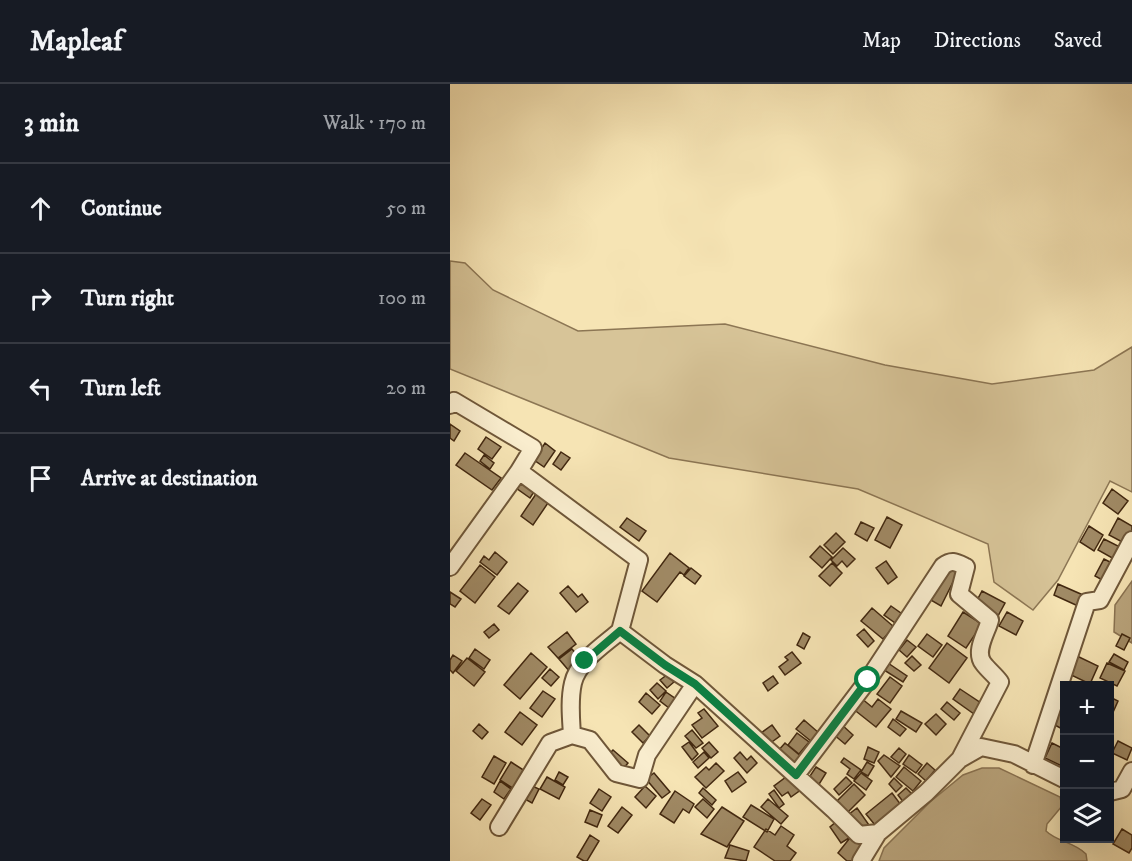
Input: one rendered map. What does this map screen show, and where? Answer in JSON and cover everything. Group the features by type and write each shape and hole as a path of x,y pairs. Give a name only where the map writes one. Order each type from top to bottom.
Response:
{"street":[{"path":"450,405 454,401 533,448 450,567"},
{"path":"519,471 639,560 620,631 585,661 573,681 572,735"},
{"path":"1033,765 1087,602 1100,600 1132,540"},
{"path":"796,775 868,680 943,566 949,561 955,561 966,567 959,594 990,620 980,655 982,663 1000,682 960,759"},
{"path":"620,631 695,684 859,835 878,833"},
{"path":"499,827 550,742 572,735 590,740 616,773 640,779 647,755 695,684"},
{"path":"861,861 878,833 926,793 960,759 981,747 1014,754 1060,777"},
{"path":"1114,791 1122,789 1132,771"}],"shaded area":[{"path":"450,261 465,263 493,290 578,331 725,324 885,365 992,384 1094,370 1132,347 1132,492 1110,481 1058,580 1033,610 994,582 988,544 858,489 669,458 450,369"},
{"path":"1132,581 1132,643 1114,632 1115,605"},
{"path":"982,768 999,768 1060,797 1060,808 1047,824 1046,831 1060,840 1060,843 1068,843 1082,850 1086,854 1087,861 879,861 884,848 930,802 963,775"}],"building":[{"path":"450,424 460,431 454,441 450,438"},
{"path":"486,437 501,447 492,459 478,449"},
{"path":"545,443 555,451 544,467 534,460"},
{"path":"561,452 570,458 561,470 553,464"},
{"path":"465,453 501,478 492,490 456,465"},
{"path":"484,455 494,463 490,469 480,461"},
{"path":"523,478 537,487 530,498 516,488"},
{"path":"1112,489 1128,501 1118,514 1103,503"},
{"path":"538,491 550,500 533,525 521,516"},
{"path":"887,517 902,525 890,548 875,540"},
{"path":"627,518 646,531 639,541 620,527"},
{"path":"1118,518 1132,526 1132,533 1126,544 1109,535"},
{"path":"861,522 874,528 867,541 855,534"},
{"path":"1089,526 1103,535 1094,551 1080,542"},
{"path":"836,533 845,542 833,554 824,545"},
{"path":"1104,539 1120,547 1114,559 1098,550"},
{"path":"820,546 832,557 822,568 810,557"},
{"path":"843,548 855,559 847,567 842,561 837,566 831,560"},
{"path":"495,552 507,562 497,575 480,562 484,556 489,560"},
{"path":"670,553 689,568 684,575 680,572 657,602 642,591"},
{"path":"1104,559 1116,565 1106,582 1095,576"},
{"path":"886,561 897,577 888,584 876,568"},
{"path":"832,563 842,573 830,586 819,576"},
{"path":"947,563 959,570 941,606 929,599"},
{"path":"480,565 495,577 475,603 460,591"},
{"path":"691,568 701,576 695,584 684,576"},
{"path":"518,583 528,591 509,614 498,606"},
{"path":"1058,584 1083,595 1078,606 1054,595"},
{"path":"568,586 578,597 582,594 588,602 576,612 560,593"},
{"path":"982,591 1005,603 998,616 975,604"},
{"path":"450,592 461,599 455,607 450,604"},
{"path":"891,606 905,616 898,625 884,615"},
{"path":"872,608 894,627 883,639 861,621"},
{"path":"963,612 982,624 966,648 948,636"},
{"path":"1007,612 1023,621 1016,635 999,626"},
{"path":"494,624 499,630 489,638 484,632"},
{"path":"864,629 874,641 868,647 857,635"},
{"path":"567,632 576,644 558,658 548,647"},
{"path":"803,633 810,637 804,649 797,645"},
{"path":"927,634 942,645 933,657 918,646"},
{"path":"1122,634 1130,638 1124,650 1116,646"},
{"path":"907,640 916,647 907,657 899,650"},
{"path":"947,643 967,658 949,683 929,668"},
{"path":"475,649 490,660 484,669 469,658"},
{"path":"572,649 583,662 570,672 559,659"},
{"path":"792,652 801,663 785,675 779,667 788,660 785,657"},
{"path":"531,653 547,667 520,699 504,685"},
{"path":"1114,654 1128,662 1124,670 1109,662"},
{"path":"453,655 462,661 453,673 450,670 450,660"},
{"path":"912,656 921,665 914,671 905,663"},
{"path":"1077,656 1098,666 1091,681 1084,681 1069,674"},
{"path":"467,658 485,672 474,686 456,671"},
{"path":"888,663 907,676 903,682 884,670"},
{"path":"1107,663 1125,671 1117,686 1114,685 1114,681 1100,678"},
{"path":"550,669 559,677 551,686 542,678"},
{"path":"668,674 674,682 667,688 660,680"},
{"path":"773,676 778,683 768,691 763,683"},
{"path":"890,677 902,686 890,703 877,694"},
{"path":"657,683 666,691 658,699 650,690"},
{"path":"960,689 981,703 974,714 953,699"},
{"path":"543,691 555,699 542,717 530,708"},
{"path":"666,692 676,699 669,708 660,701"},
{"path":"646,693 660,705 652,714 639,702"},
{"path":"861,698 872,707 878,699 891,709 876,727 852,708"},
{"path":"947,702 960,713 954,720 941,709"},
{"path":"1060,705 1060,728 1051,723"},
{"path":"704,709 718,726 702,738 692,725 702,718 698,713"},
{"path":"901,711 922,723 916,732 896,719"},
{"path":"520,712 537,725 522,745 505,732"},
{"path":"936,714 946,724 936,735 925,724"},
{"path":"893,719 906,729 900,736 888,727"},
{"path":"804,720 819,733 812,742 796,729"},
{"path":"479,724 488,732 482,739 473,731"},
{"path":"841,724 853,735 845,744 833,734"},
{"path":"639,725 650,736 643,743 632,732"},
{"path":"772,725 780,736 769,744 761,733"},
{"path":"692,730 703,743 696,748 685,736"},
{"path":"797,733 809,742 799,754 788,745"},
{"path":"1118,741 1132,748 1127,760 1114,754"},
{"path":"689,742 698,754 692,760 682,747"},
{"path":"709,742 718,752 711,758 702,748"},
{"path":"785,743 803,758 796,766 778,751"},
{"path":"1052,743 1060,747 1060,765 1045,758"},
{"path":"868,747 879,752 874,763 864,759"},
{"path":"899,748 906,754 899,763 891,757"},
{"path":"613,750 628,763 622,770 607,756"},
{"path":"704,752 709,758 698,768 693,762"},
{"path":"740,752 747,760 751,756 757,763 747,773 734,758"},
{"path":"884,755 900,766 891,777 878,761"},
{"path":"909,755 922,765 916,773 903,764"},
{"path":"494,756 506,763 494,784 482,777"},
{"path":"844,758 861,770 854,779 847,774 850,769 841,762"},
{"path":"511,762 525,771 514,789 500,780"},
{"path":"867,762 874,766 868,776 861,772"},
{"path":"716,763 724,771 706,788 695,777 706,767 709,770"},
{"path":"927,763 935,770 926,781 918,774"},
{"path":"816,767 826,773 818,786 808,779"},
{"path":"904,767 921,781 913,791 896,777"},
{"path":"559,772 568,777 563,785 555,780"},
{"path":"738,772 746,782 732,792 725,781"},
{"path":"654,773 670,792 662,798 646,779"},
{"path":"861,773 872,781 866,790 854,781"},
{"path":"790,774 802,789 791,797 788,792 782,796 774,786"},
{"path":"547,777 565,787 559,799 540,789"},
{"path":"846,777 852,783 839,795 834,789"},
{"path":"894,778 902,786 896,792 889,784"},
{"path":"500,781 511,789 504,799 494,792"},
{"path":"854,784 865,795 846,814 835,803"},
{"path":"530,785 539,789 532,803 523,798"},
{"path":"645,786 656,796 646,808 635,797"},
{"path":"703,788 716,800 712,805 699,793"},
{"path":"906,788 913,795 904,803 898,795"},
{"path":"599,789 611,797 602,811 590,803"},
{"path":"774,790 784,804 779,808 769,794"},
{"path":"675,791 694,804 689,813 683,809 674,823 660,814"},
{"path":"892,793 901,805 875,825 866,814"},
{"path":"482,799 491,805 480,820 471,813"},
{"path":"703,799 714,809 707,818 695,807"},
{"path":"768,799 788,816 781,824 761,807"},
{"path":"751,805 774,819 767,832 743,817"},
{"path":"622,807 632,815 618,833 608,826"},
{"path":"722,807 744,821 727,847 701,834"},
{"path":"857,808 869,825 860,832 848,815"},
{"path":"590,810 602,815 597,827 585,822"},
{"path":"837,821 849,838 841,843 830,827"},
{"path":"781,826 794,835 787,846 796,853 790,861 775,861 754,847 766,829 775,835"},
{"path":"1122,829 1132,835 1132,848 1129,853 1113,844"},
{"path":"853,834 866,845 853,861 847,861 838,853"},
{"path":"590,835 599,841 587,861 584,861 577,857"},
{"path":"730,845 749,851 746,861 725,858"}],"route":[{"path":"585,661 620,631 695,684 796,775 868,680"}]}
